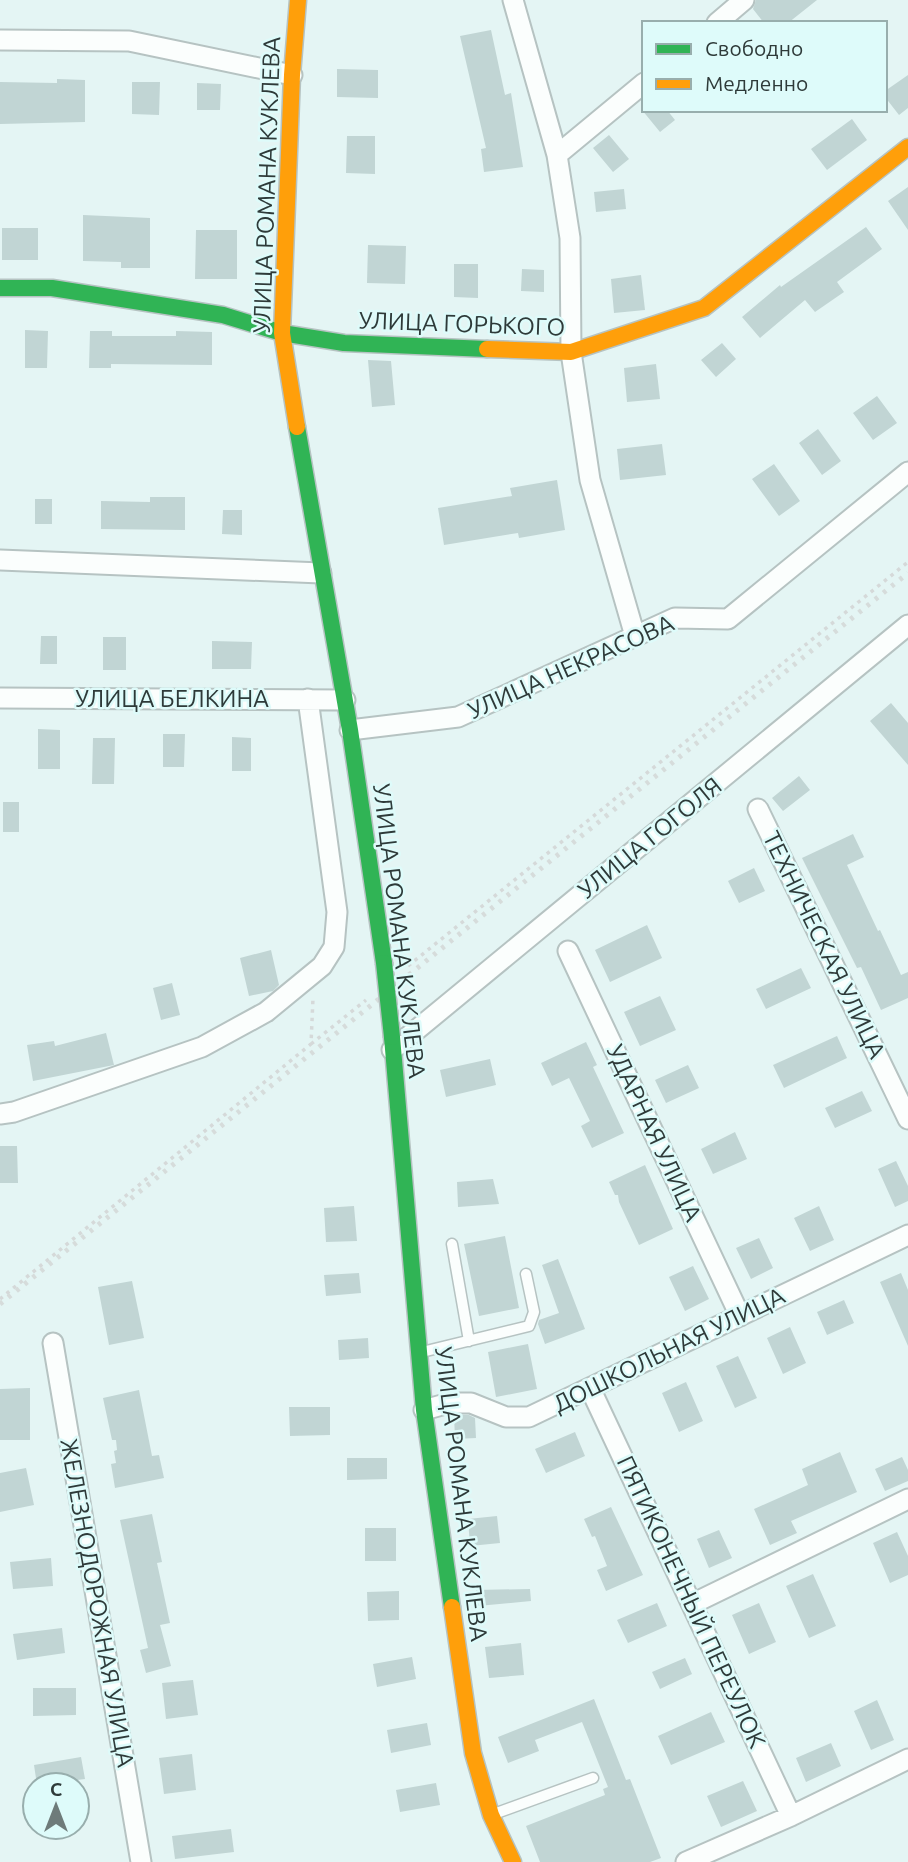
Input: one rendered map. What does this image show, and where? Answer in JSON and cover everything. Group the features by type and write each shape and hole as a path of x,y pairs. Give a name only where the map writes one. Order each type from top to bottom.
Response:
{"street":[{"name":"УЛИЦА РОМАНА КУКЛЕВА","path":"298,0 292,75 282,333 350,730 384,963 424,1410 473,1753 491,1815 513,1862"},
{"path":"513,0 557,155 570,238 571,352 590,480 635,636"},
{"path":"718,21 744,0"},
{"path":"0,40 129,41 292,75"},
{"path":"557,155 642,85"},
{"name":"УЛИЦА ГОРЬКОГО","path":"0,288 52,288 223,315 282,333 344,343 571,352 704,308 908,146"},
{"name":"УЛИЦА НЕКРАСОВА","path":"350,730 458,717 675,618 728,619 908,472"},
{"path":"0,560 321,573"},
{"name":"УЛИЦА ГОГОЛЯ","path":"392,1044 908,625"},
{"name":"УЛИЦА БЕЛКИНА","path":"0,698 345,700"},
{"path":"0,1114 14,1112 202,1047 266,1012 322,966 334,947 337,912 307,699"},
{"name":"ТЕХНИЧЕСКАЯ УЛИЦА","path":"758,809 908,1119"},
{"name":"УДАРНАЯ УЛИЦА","path":"568,951 740,1316"},
{"name":"ДОШКОЛЬНАЯ УЛИЦА","path":"424,1410 449,1403 471,1403 506,1417 529,1417 908,1235"},
{"name":"ЖЕЛЕЗНОДОРОЖНАЯ УЛИЦА","path":"53,1343 141,1862"},
{"name":"ПЯТИКОНЕЧНЫЙ ПЕРЕУЛОК","path":"590,1388 791,1816"},
{"path":"692,1604 908,1499"},
{"path":"686,1862 791,1816 908,1759"}],"lane":[{"path":"452,1244 469,1341"},
{"path":"418,1353 529,1326 534,1312 527,1274"},
{"path":"491,1815 593,1778"}],"path":[{"path":"398,974 908,562"},
{"path":"311,1044 313,990 322,966"},
{"path":"0,1299 376,992"}],"building":[{"path":"756,0 817,0 791,21 762,21 753,9"},
{"path":"491,30 505,95 511,93 523,167 484,172 481,149 486,148 460,36"},
{"path":"337,69 378,70 378,98 337,97"},
{"path":"908,75 908,108 899,115 887,100 887,90"},
{"path":"57,79 85,80 85,122 0,124 0,82 57,83"},
{"path":"132,82 160,82 159,115 132,114"},
{"path":"197,83 221,84 220,110 197,110"},
{"path":"644,112 669,112 675,120 660,132"},
{"path":"852,119 867,140 827,170 811,149"},
{"path":"609,135 629,159 613,172 593,148"},
{"path":"347,136 375,136 375,174 346,173"},
{"path":"908,187 908,230 888,201"},
{"path":"624,189 626,209 596,212 594,192"},
{"path":"83,215 150,218 150,268 121,268 121,262 83,261"},
{"path":"866,227 882,249 837,282 844,292 815,312 805,300 760,338 742,317 780,285 781,287"},
{"path":"2,228 38,228 38,260 2,260"},
{"path":"196,230 237,230 237,279 195,279"},
{"path":"368,245 406,246 405,284 367,283"},
{"path":"454,264 478,264 478,298 454,297"},
{"path":"522,269 544,270 544,292 521,291"},
{"path":"641,275 645,310 614,313 611,279"},
{"path":"25,330 48,331 47,368 25,368"},
{"path":"90,331 112,331 112,336 176,336 176,331 212,332 212,365 111,364 111,368 89,368"},
{"path":"722,343 736,359 716,377 701,360"},
{"path":"368,360 391,361 395,405 372,407"},
{"path":"656,364 660,399 627,402 624,368"},
{"path":"877,396 897,423 873,440 853,413"},
{"path":"818,429 841,461 822,475 799,443"},
{"path":"662,444 666,475 620,480 617,449"},
{"path":"774,464 800,501 779,516 752,479"},
{"path":"557,480 565,530 519,538 518,533 444,545 438,508 512,496 510,488"},
{"path":"150,497 185,497 185,530 101,529 101,501 150,502"},
{"path":"35,499 52,499 52,524 35,524"},
{"path":"223,510 242,510 242,535 222,534"},
{"path":"41,636 57,636 57,664 40,664"},
{"path":"103,637 126,637 126,670 103,670"},
{"path":"212,641 252,642 251,669 212,669"},
{"path":"891,703 908,723 908,765 870,721"},
{"path":"38,729 60,730 60,769 38,769"},
{"path":"163,734 185,734 184,767 163,767"},
{"path":"232,737 251,738 251,771 232,771"},
{"path":"93,738 115,738 114,784 92,784"},
{"path":"799,776 810,790 783,811 772,798"},
{"path":"3,802 19,802 19,832 3,832"},
{"path":"853,834 864,857 847,865 901,975 908,972 908,998 881,1010 802,858"},
{"path":"754,868 765,891 739,903 728,881"},
{"path":"647,925 662,958 610,982 595,950"},
{"path":"271,950 279,985 273,991 249,996 240,958"},
{"path":"801,968 811,988 766,1009 756,989"},
{"path":"172,983 180,1015 161,1020 153,988"},
{"path":"660,996 676,1030 640,1046 624,1012"},
{"path":"106,1033 114,1065 33,1081 27,1045 54,1041 55,1046"},
{"path":"837,1036 847,1058 784,1088 773,1065"},
{"path":"586,1042 597,1065 593,1067 624,1133 592,1148 581,1126 590,1121 569,1078 552,1086 541,1063"},
{"path":"490,1059 496,1085 446,1097 440,1070"},
{"path":"688,1065 699,1088 666,1103 655,1080"},
{"path":"862,1091 872,1111 835,1128 825,1108"},
{"path":"735,1132 747,1159 713,1174 701,1149"},
{"path":"0,1146 17,1146 18,1183 0,1183"},
{"path":"896,1161 908,1186 908,1201 895,1207 878,1169"},
{"path":"645,1165 673,1229 639,1245 618,1195 615,1195 609,1182"},
{"path":"493,1179 499,1204 458,1207 457,1182"},
{"path":"354,1206 357,1241 326,1242 324,1208"},
{"path":"819,1206 834,1240 810,1251 794,1218"},
{"path":"505,1236 519,1308 479,1316 464,1244"},
{"path":"759,1238 773,1268 751,1279 736,1248"},
{"path":"558,1259 585,1329 545,1344 539,1320 559,1313 542,1265"},
{"path":"693,1266 709,1299 685,1311 669,1277"},
{"path":"359,1273 361,1293 326,1296 324,1275"},
{"path":"901,1273 908,1290 908,1346 880,1282"},
{"path":"132,1281 144,1338 109,1345 98,1287"},
{"path":"844,1300 854,1323 827,1335 817,1312"},
{"path":"790,1327 806,1363 783,1374 767,1338"},
{"path":"368,1338 369,1358 339,1360 338,1340"},
{"path":"528,1344 537,1389 496,1397 488,1352"},
{"path":"738,1356 757,1398 735,1408 716,1366"},
{"path":"686,1382 703,1421 679,1432 662,1393"},
{"path":"30,1388 30,1440 0,1440 0,1389"},
{"path":"139,1390 152,1456 159,1455 164,1478 115,1488 111,1464 116,1463 116,1440 112,1440 103,1398"},
{"path":"289,1407 330,1407 330,1435 290,1436"},
{"path":"454,1415 469,1415 475,1418 476,1438 455,1439"},
{"path":"575,1432 585,1456 546,1473 535,1449"},
{"path":"840,1452 857,1492 791,1521 797,1533 770,1545 754,1509 808,1485 802,1469"},
{"path":"902,1457 908,1470 908,1481 885,1491 875,1469"},
{"path":"347,1458 387,1458 387,1479 347,1480"},
{"path":"26,1468 34,1505 0,1512 0,1473"},
{"path":"611,1507 643,1575 606,1591 597,1570 607,1566 595,1536 592,1537 584,1519"},
{"path":"152,1514 162,1562 157,1563 170,1623 160,1625 171,1666 146,1673 140,1650 148,1648 120,1520"},
{"path":"497,1516 500,1543 470,1546 468,1519"},
{"path":"365,1528 396,1528 396,1561 365,1561"},
{"path":"719,1530 732,1558 709,1568 697,1539"},
{"path":"897,1532 908,1556 908,1575 890,1583 873,1543"},
{"path":"51,1558 53,1586 13,1589 10,1562"},
{"path":"813,1574 836,1626 809,1638 786,1586"},
{"path":"530,1589 531,1601 478,1606 476,1590"},
{"path":"399,1591 399,1620 368,1621 367,1592"},
{"path":"657,1603 667,1626 628,1643 617,1620"},
{"path":"759,1603 776,1642 749,1654 732,1615"},
{"path":"62,1628 65,1653 17,1660 13,1634"},
{"path":"521,1643 524,1675 489,1678 485,1647"},
{"path":"412,1657 416,1679 377,1687 373,1664"},
{"path":"685,1658 692,1674 660,1689 652,1672"},
{"path":"193,1680 198,1715 166,1719 162,1683"},
{"path":"33,1688 76,1688 76,1715 33,1716"},
{"path":"594,1699 626,1780 630,1779 661,1858 650,1862 540,1862 526,1826 605,1795 603,1789 608,1787 582,1722 535,1740 539,1751 508,1763 498,1737"},
{"path":"877,1700 894,1740 871,1750 854,1711"},
{"path":"711,1712 725,1742 671,1765 658,1736"},
{"path":"427,1723 431,1745 391,1753 387,1730"},
{"path":"831,1743 841,1766 806,1782 796,1758"},
{"path":"192,1754 196,1790 164,1794 159,1758"},
{"path":"81,1757 84,1771 35,1771 34,1765"},
{"path":"743,1781 757,1811 721,1827 707,1796"},
{"path":"436,1783 440,1805 400,1812 396,1790"},
{"path":"231,1829 234,1852 175,1859 172,1836"}],"railway":[{"path":"0,1304 908,573"}],"traffic: fast":[{"path":"0,288 52,288 223,315 282,333 344,343 487,349"},
{"path":"297,427 350,730 384,963"},
{"path":"384,963 392,1037"},
{"path":"392,1037 424,1410 452,1607"}],"traffic: slow":[{"path":"297,427 282,333 292,75 298,0"},
{"path":"487,349 571,352 704,308 908,147"},
{"path":"452,1607 473,1753 491,1815 513,1862"}]}
